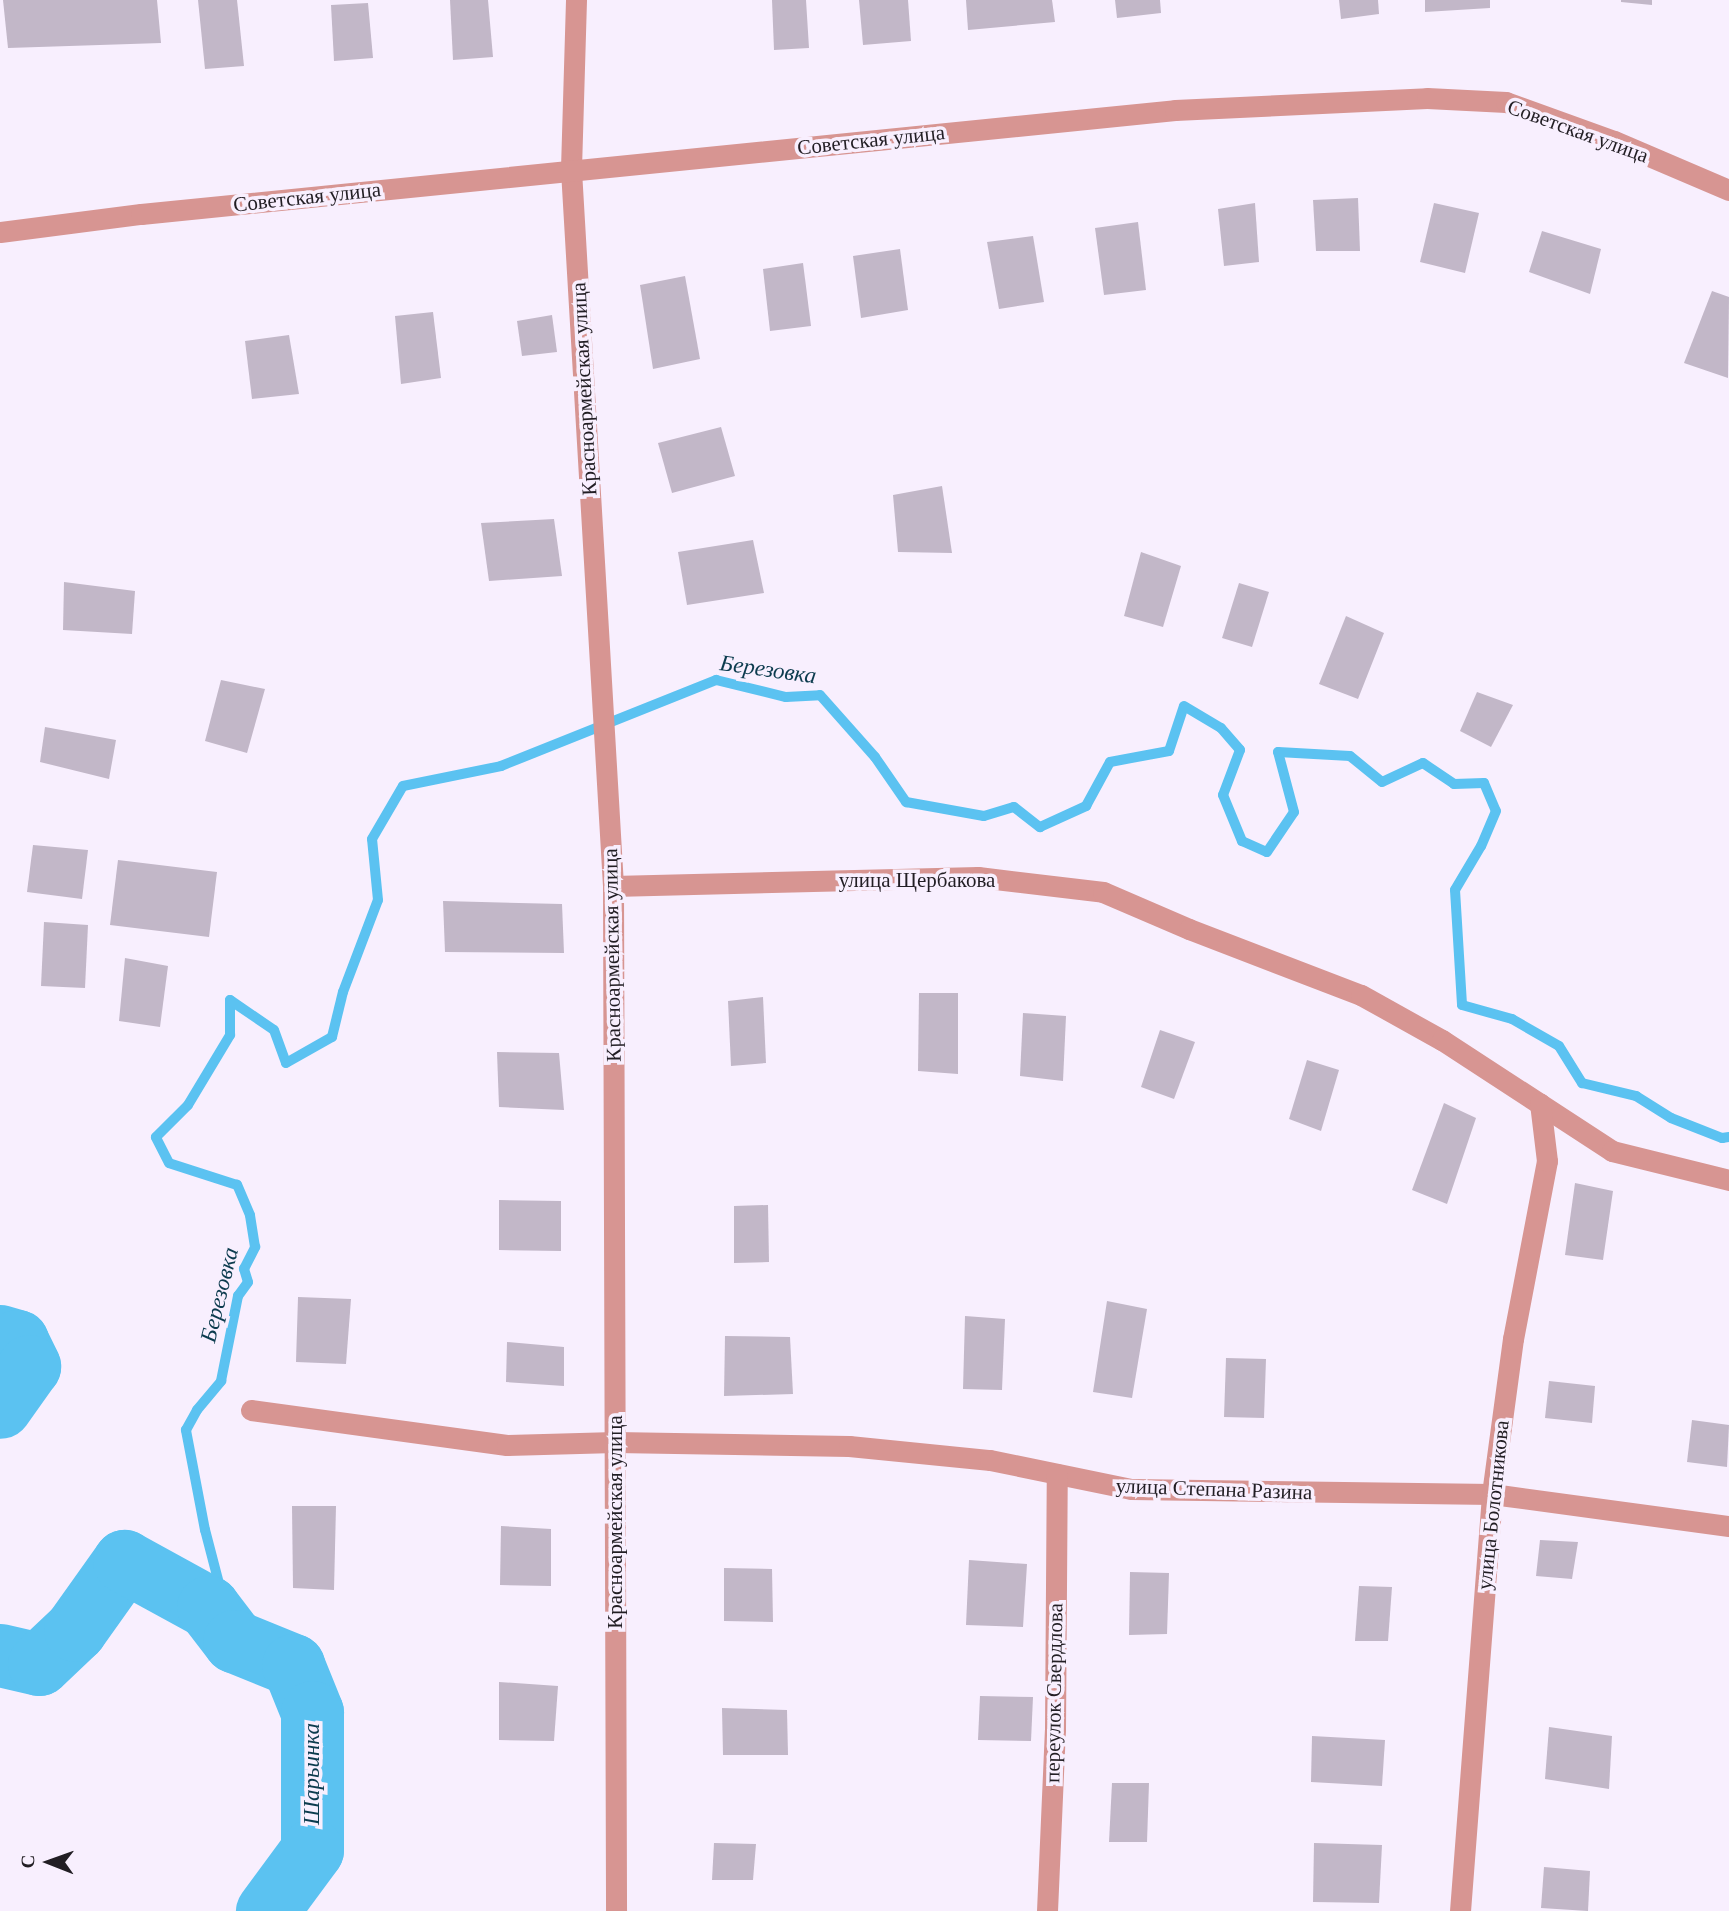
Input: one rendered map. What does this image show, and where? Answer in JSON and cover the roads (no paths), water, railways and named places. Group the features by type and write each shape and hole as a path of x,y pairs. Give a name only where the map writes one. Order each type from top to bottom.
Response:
{"street":[{"name":"Красноармейская улица","path":"576,0 571,170 613,886 616,1911"},
{"name":"Советская улица","path":"0,232 141,214 1175,110 1427,97 1506,102 1614,141 1729,190"},
{"name":"улица Щербакова","path":"613,886 978,877 1102,892 1189,929 1361,995 1442,1040 1612,1151 1729,1180"},
{"name":"улица Болотникова","path":"1460,1911 1492,1494 1513,1339 1548,1161 1540,1103"},
{"name":"улица Степана Разина","path":"251,1410 507,1445 615,1442 849,1446 990,1460 1131,1489 1492,1494 1729,1527"},
{"name":"переулок Свердлова","path":"1047,1911 1055,1730 1057,1474"}],"waterway":[{"name":"Березовка","path":"234,1641 205,1530 186,1430 197,1410 221,1381 238,1296 248,1282 244,1269 255,1247 250,1215 237,1185 169,1163 156,1137 188,1105 230,1035 230,1000 274,1030 286,1063 332,1037 343,992 378,900 372,839 403,786 501,766 716,680 786,697 820,695 875,757 906,802 984,816 1014,807 1040,827 1086,806 1110,762 1169,751 1184,706 1221,728 1240,750 1223,795 1242,841 1267,852 1294,812 1278,752 1350,756 1382,782 1423,763 1454,784 1484,783 1496,811 1481,846 1455,890 1462,1005 1512,1019 1559,1046 1582,1083 1636,1096 1671,1118 1722,1138 1729,1137"},
{"name":"Шарьинка","path":"0,1336 17,1341 29,1366 0,1407"},
{"name":"Шарьинка","path":"0,1655 39,1664 75,1630 124,1561 208,1607 234,1641 293,1665 312,1712 312,1850 267,1911"}]}
